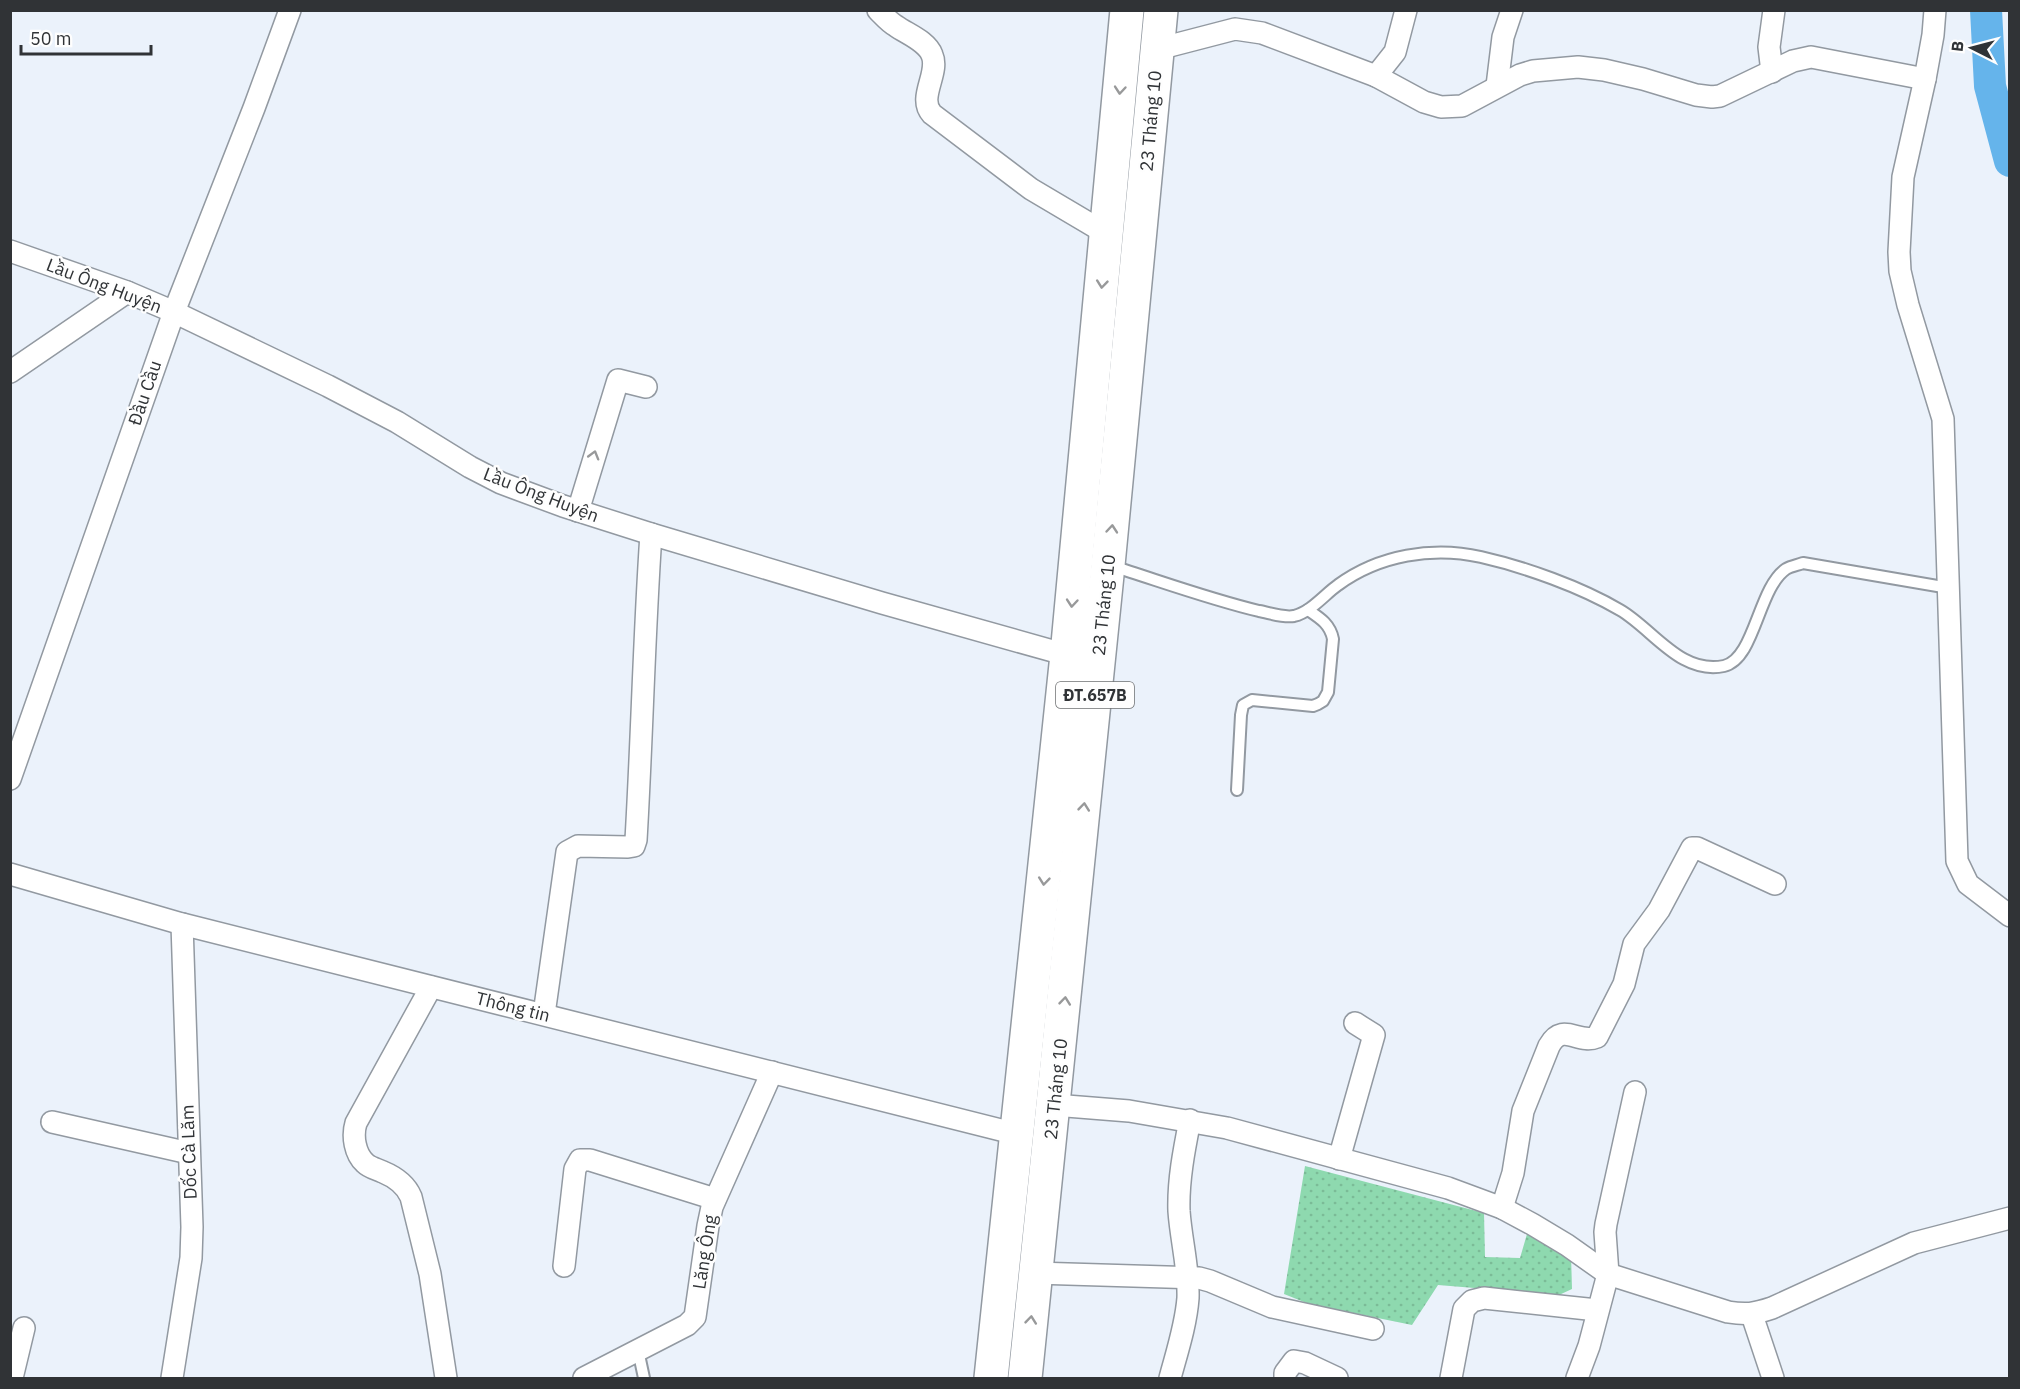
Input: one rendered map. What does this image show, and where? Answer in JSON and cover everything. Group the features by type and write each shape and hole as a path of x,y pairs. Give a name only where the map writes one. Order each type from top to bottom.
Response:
{"main road":[{"name":"23 Tháng 10","path":"991,1378 1067,655 1126,10"},
{"name":"23 Tháng 10","path":"1025,1378 1108,565 1161,10"},
{"path":"1124,47 1158,49"}],"street":[{"name":"Đầu Cầu","path":"10,779 174,312 290,10"},
{"path":"878,10 893,25 924,44 932,53 933,64 927,105 932,114 1031,189 1107,234"},
{"path":"1376,76 1395,52 1406,10"},
{"path":"1497,86 1503,37 1512,10"},
{"path":"1772,72 1769,47 1774,10"},
{"path":"1935,10 1925,79 1903,177 1900,271 1908,305 1943,419 1957,861 1968,884 2010,916"},
{"path":"1158,49 1235,29 1248,30 1262,33 1376,76 1424,102 1449,108 1471,102 1520,75 1590,68 1712,97 1720,96 1792,61 1811,57 1925,79"},
{"name":"Lầu Ông Huyện","path":"10,251 127,292 174,312 398,422 501,483 651,534 1067,655"},
{"path":"10,372 127,292"},
{"path":"578,511 618,380 646,387"},
{"path":"544,1014 567,852 578,846 634,846 636,840 651,534"},
{"path":"1502,1208 1513,1173 1523,1111 1549,1046 1555,1037 1565,1034 1588,1040 1597,1037 1624,984 1634,944 1659,910 1692,848 1697,848 1775,884"},
{"name":"Thông tin","path":"10,874 182,924 1017,1134"},
{"name":"Dốc Cà Lăm","path":"172,1378 191,1258 192,1227 182,924"},
{"path":"431,987 356,1123 354,1141 363,1162 398,1181 411,1197 430,1274 446,1378"},
{"path":"1339,1159 1374,1035 1355,1023"},
{"name":"Lăng Ông","path":"585,1378 687,1326 694,1317 708,1227 715,1199 772,1072"},
{"path":"1577,1378 1589,1346 1608,1274 1606,1224 1635,1092"},
{"path":"1054,1105 1129,1111 1190,1120 1245,1132 1448,1188 1502,1208 1567,1245 1608,1274 1728,1312 1752,1315 1914,1243 2010,1218"},
{"path":"1170,1378 1187,1309 1188,1278 1179,1208 1180,1175 1190,1120"},
{"path":"52,1122 189,1153"},
{"path":"564,1266 576,1169 580,1160 590,1160 715,1199"},
{"path":"1035,1273 1188,1278 1210,1281 1272,1306 1373,1329"},
{"path":"1451,1378 1462,1314 1472,1301 1484,1298 1597,1310"},
{"path":"1752,1315 1773,1378"},
{"path":"12,1378 24,1328"},
{"path":"1285,1378 1285,1373 1294,1361 1305,1363 1337,1378"}],"lane":[{"path":"1108,565 1242,607 1276,615 1294,616 1308,610 1342,582 1380,563 1422,553 1466,554 1515,566 1594,597 1621,610 1674,654 1711,667 1725,666 1739,656 1749,639 1771,586 1786,569 1793,566 1803,563 1948,588"},
{"path":"1237,790 1240,715 1243,705 1252,700 1313,706 1323,701 1328,692 1334,639 1326,622 1308,610"},
{"path":"638,1350 644,1378"}],"green space":[{"path":"1305,1166 1484,1213 1485,1257 1520,1258 1527,1234 1571,1254 1572,1289 1559,1295 1438,1285 1412,1325 1309,1304 1284,1294"}],"waterway":[{"path":"1986,10 1990,86 2010,161"}]}
